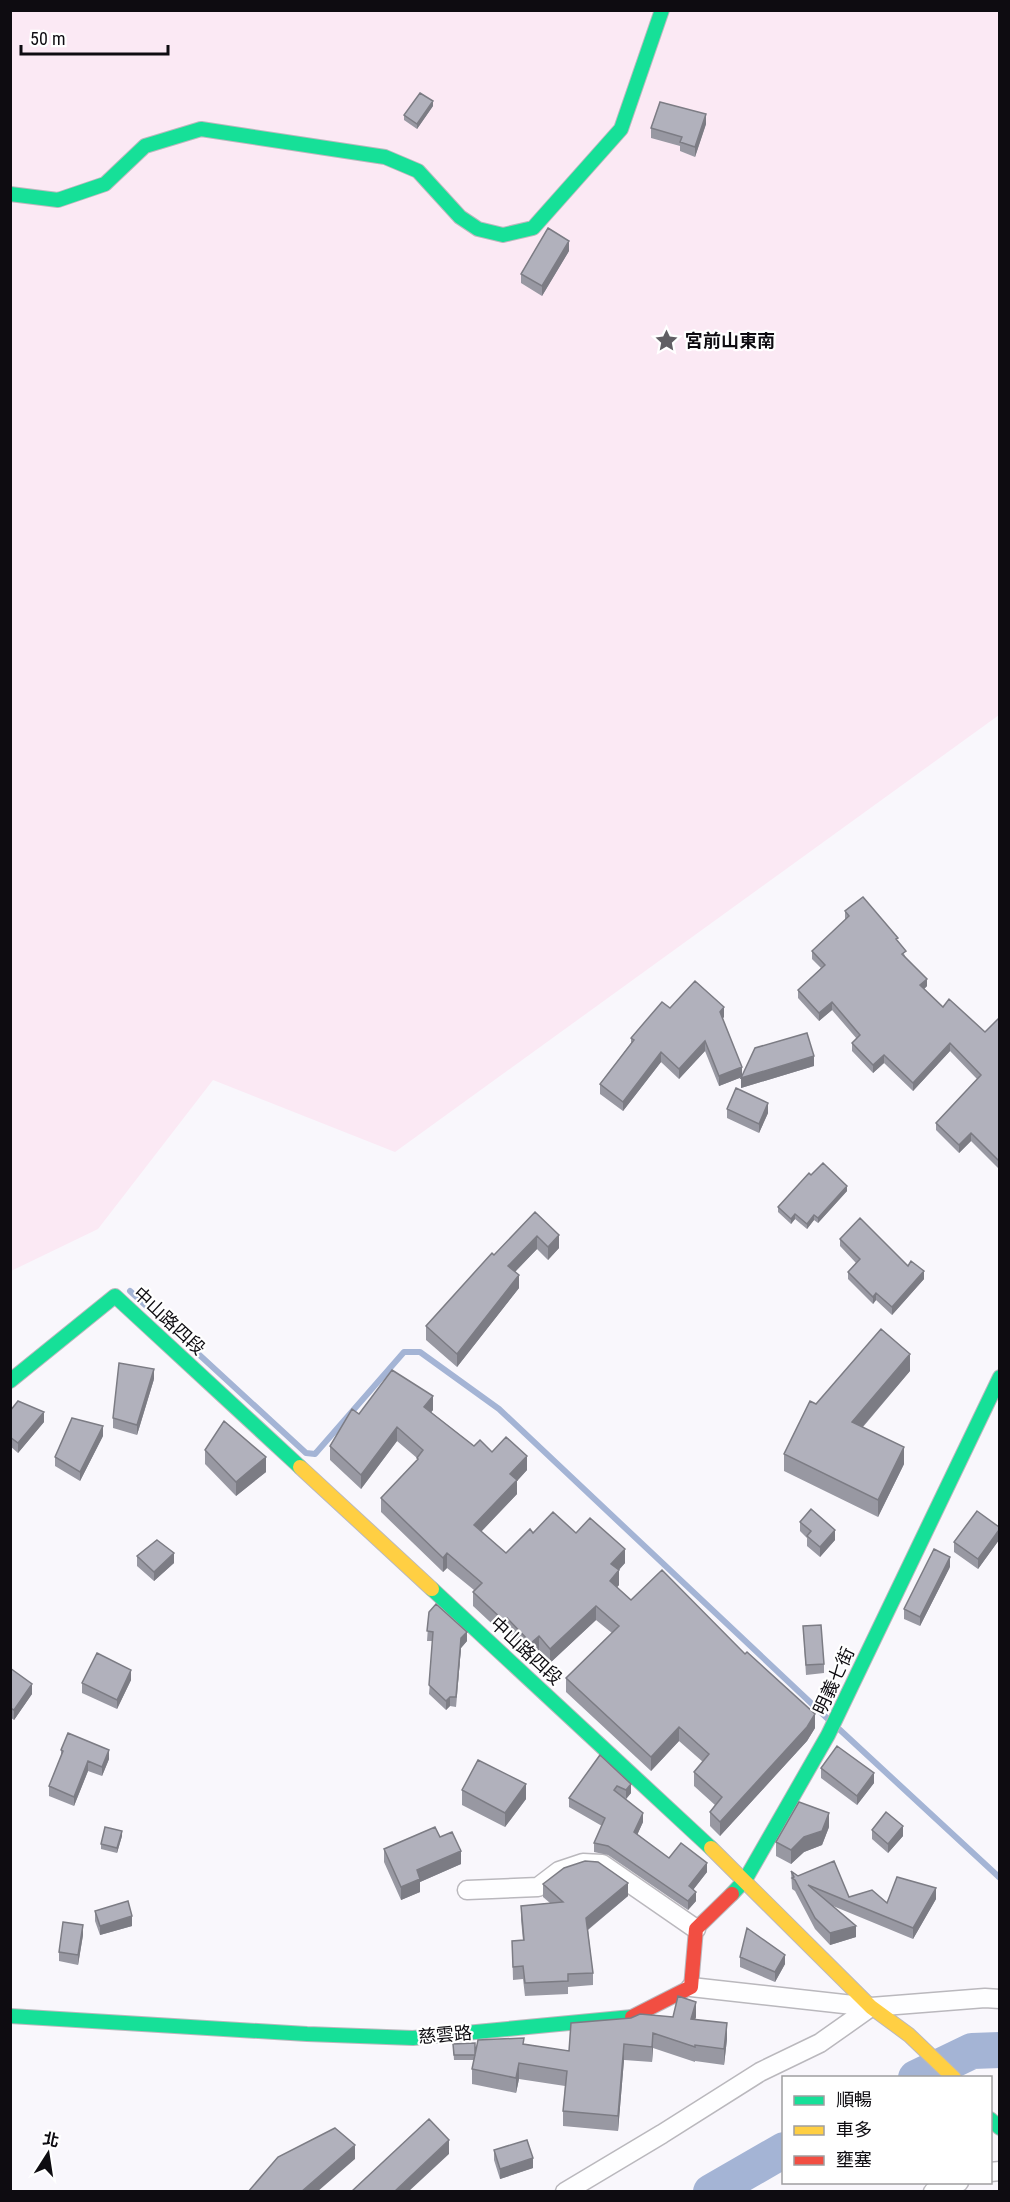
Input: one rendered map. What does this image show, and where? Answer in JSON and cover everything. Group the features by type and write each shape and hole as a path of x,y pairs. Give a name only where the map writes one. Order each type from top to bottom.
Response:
{"street":[{"path":"10,194 58,200 105,184 145,146 201,129 385,157 418,171 460,217 478,230 503,236 533,228 621,129 662,10"},
{"name":"中山路四段","path":"10,1381 115,1296 745,1880 871,2007 909,2035 952,2076"},
{"name":"明義七街","path":"696,1929 718,1910 745,1880 829,1733 999,1377"},
{"path":"467,1890 538,1887 559,1870 583,1863 602,1864 696,1929 691,1987 871,2007 985,1998 999,1999"},
{"name":"慈雲路","path":"10,2016 413,2038 630,2018 691,1987"},
{"path":"565,2192 760,2072 819,2043 871,2007"},
{"path":"933,2192 954,2184"}],"shaded area":[{"path":"10,11 1000,11 999,715 395,1152 213,1080 98,1229 11,1271"}],"building":[{"path":"420,93 433,101 417,124 404,115"},
{"path":"660,102 706,114 695,147 680,142 682,137 651,128"},
{"path":"548,228 569,241 542,286 521,274"},
{"path":"863,897 898,938 896,939 906,951 902,954 927,979 920,985 943,1007 949,999 985,1032 999,1018 999,1161 971,1133 959,1145 936,1123 981,1075 950,1043 913,1083 884,1055 873,1065 852,1043 860,1035 832,1002 819,1013 798,990 825,965 812,951 849,916 845,911"},
{"path":"695,981 724,1007 720,1012 742,1067 719,1076 705,1041 679,1069 661,1052 623,1102 600,1084 634,1040 631,1038 662,1002 670,1008"},
{"path":"807,1033 814,1056 741,1078 755,1048"},
{"path":"736,1088 768,1103 759,1124 727,1109"},
{"path":"823,1163 847,1186 818,1218 814,1215 807,1224 795,1214 791,1219 778,1207 809,1173 811,1175"},
{"path":"535,1212 559,1235 548,1247 537,1236 508,1266 519,1275 457,1354 426,1326 492,1253 494,1255"},
{"path":"860,1218 908,1266 911,1261 924,1271 892,1307 876,1293 873,1297 848,1272 860,1259 840,1239"},
{"path":"881,1329 910,1354 852,1422 904,1447 878,1500 784,1454 810,1401 816,1404"},
{"path":"119,1363 154,1369 137,1425 113,1418"},
{"path":"392,1370 433,1396 424,1407 474,1446 480,1440 492,1452 506,1437 527,1456 510,1474 517,1480 474,1525 506,1553 530,1529 533,1533 553,1512 576,1533 590,1518 625,1549 611,1564 619,1570 610,1581 631,1600 662,1570 745,1654 747,1652 815,1714 807,1727 720,1822 710,1812 722,1797 694,1772 709,1754 679,1727 651,1757 566,1678 619,1626 596,1606 550,1649 539,1636 531,1643 507,1618 504,1621 473,1592 482,1583 447,1553 443,1558 381,1498 418,1459 423,1450 397,1427 361,1475 330,1446 352,1409 359,1414"},
{"path":"18,1401 44,1412 18,1443 10,1437 10,1411"},
{"path":"72,1418 103,1426 80,1472 55,1457"},
{"path":"224,1421 266,1457 236,1482 205,1450"},
{"path":"811,1509 835,1530 820,1547 807,1536 811,1531 800,1522"},
{"path":"977,1511 999,1527 978,1559 954,1542"},
{"path":"157,1540 174,1553 154,1572 137,1556"},
{"path":"934,1549 950,1557 920,1617 904,1609"},
{"path":"436,1604 467,1632 461,1638 456,1697 450,1697 446,1701 429,1685 433,1632 427,1631 429,1612"},
{"path":"821,1625 824,1664 806,1665 803,1626"},
{"path":"97,1653 131,1670 117,1700 82,1683"},
{"path":"10,1668 32,1684 14,1710 10,1708"},
{"path":"68,1733 109,1750 102,1767 88,1761 74,1797 49,1786"},
{"path":"837,1746 874,1773 857,1796 821,1768"},
{"path":"600,1755 631,1784 626,1790 617,1786 614,1790 643,1813 634,1832 669,1858 681,1843 707,1863 689,1886 696,1892 688,1901 608,1846 594,1843 605,1818 569,1798"},
{"path":"478,1760 526,1784 505,1813 462,1790"},
{"path":"799,1802 829,1813 822,1831 804,1837 791,1850 776,1842"},
{"path":"886,1812 903,1826 888,1844 872,1830"},
{"path":"105,1827 122,1831 117,1848 101,1844"},
{"path":"435,1827 440,1837 452,1832 461,1851 417,1870 420,1879 401,1887 384,1849"},
{"path":"585,1861 598,1862 628,1883 586,1918 593,1973 568,1974 568,1981 525,1983 523,1966 513,1967 512,1941 524,1940 521,1906 563,1902 543,1884 564,1868"},
{"path":"834,1861 849,1897 872,1890 887,1903 897,1877 936,1888 913,1928 808,1885 856,1926 830,1933 815,1918 792,1878 794,1877 791,1871 798,1876"},
{"path":"128,1901 132,1916 100,1926 95,1911"},
{"path":"63,1922 83,1925 78,1955 59,1952"},
{"path":"747,1928 785,1955 775,1972 740,1957"},
{"path":"678,1996 696,2002 691,2019 727,2023 724,2049 695,2045 695,2047 653,2033 652,2047 624,2044 618,2116 563,2111 567,2071 519,2063 516,2078 472,2069 478,2040 524,2038 523,2044 569,2051 571,2023 631,2018 640,2014 673,2017"},
{"path":"475,2043 475,2055 454,2055 453,2044"},
{"path":"429,2119 449,2140 394,2192 351,2192"},
{"path":"335,2128 355,2145 301,2192 248,2192 278,2157"},
{"path":"527,2140 533,2158 500,2169 494,2150"}],"waterway":[{"path":"130,1291 306,1453 315,1454 404,1352 420,1352 499,1409 829,1720"},
{"path":"839,1729 1000,1878"},
{"path":"920,2076 972,2051 1000,2050"},
{"path":"711,2192 782,2151"}],"traffic: fast":[{"path":"10,194 58,200 105,184 145,146 201,129 385,157 418,171 460,217 478,229 503,235 533,228 621,129 662,10"},
{"path":"10,1381 115,1296 300,1467"},
{"path":"732,1894 745,1880 828,1735 1000,1377"},
{"path":"432,1589 711,1848"},
{"path":"10,2016 413,2038 632,2017"},
{"path":"992,2121 1000,2128"}],"traffic: slow":[{"path":"300,1467 432,1589"},
{"path":"711,1848 871,2007 909,2035 952,2076"}],"traffic: jam":[{"path":"632,2017 691,1987 696,1929 732,1894"}],"place":[{"name":"宮前山東南","path":"667,341"}]}
